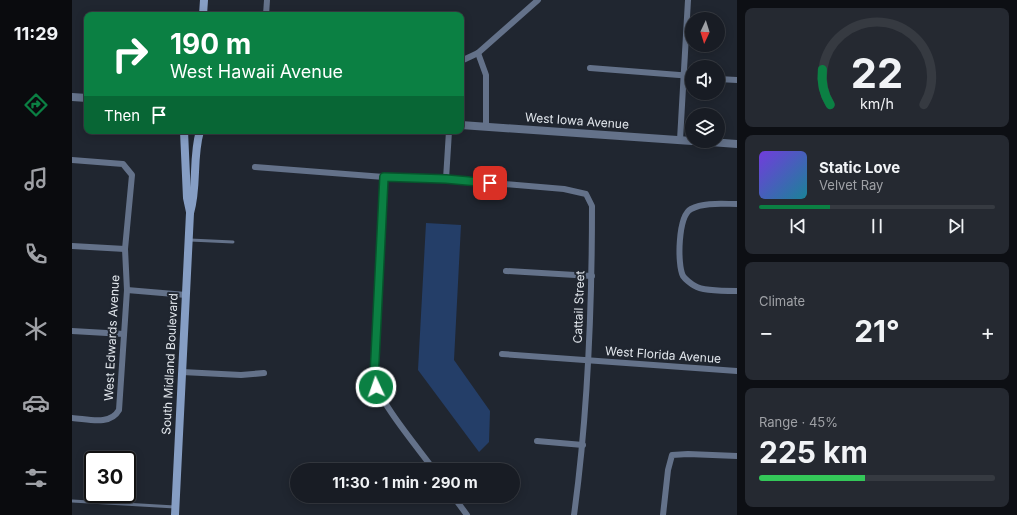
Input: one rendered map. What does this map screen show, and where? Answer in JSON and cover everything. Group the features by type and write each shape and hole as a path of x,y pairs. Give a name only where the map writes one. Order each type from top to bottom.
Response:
{"main road":[{"path":"203,12 204,0"},
{"name":"South Midland Boulevard","path":"184,134 186,198 190,213"},
{"name":"South Midland Boulevard","path":"175,511 190,213 195,197 196,146 199,134"}],"street":[{"path":"266,12 267,0"},
{"path":"464,60 478,53 538,0"},
{"path":"680,140 688,0"},
{"path":"478,53 486,75 486,127"},
{"path":"590,68 684,75"},
{"path":"725,79 737,80"},
{"path":"72,97 84,98"},
{"name":"West Iowa Avenue","path":"464,125 685,140"},
{"path":"255,167 384,177 446,179 449,134"},
{"path":"725,143 737,144"},
{"name":"West Edwards Avenue","path":"72,160 123,164 132,175 125,249 127,290 119,410 115,417 106,421 72,418"},
{"path":"384,177 374,379 376,387 385,401 429,463"},
{"name":"Cattail Street","path":"446,179 564,189 586,194 592,206 592,276 588,361 581,466 574,515"},
{"path":"737,204 704,205 691,209 685,216 682,225 680,264 684,277 696,287 737,291"},
{"path":"72,246 125,249"},
{"path":"506,271 592,276"},
{"path":"127,290 186,295"},
{"path":"72,331 124,334"},
{"name":"West Florida Avenue","path":"502,354 737,371"},
{"path":"182,372 241,375 264,374"},
{"path":"537,442 582,445"},
{"path":"663,515 668,470 672,455 688,454 737,456"},
{"path":"458,503 467,515"}],"lane":[{"path":"189,240 233,242"},
{"path":"72,501 175,511"}],"shaded area":[{"path":"426,223 461,225 454,360 490,411 489,442 479,452 418,370"}],"route":[{"path":"376,387 374,379 384,177 446,179 490,183"}]}
